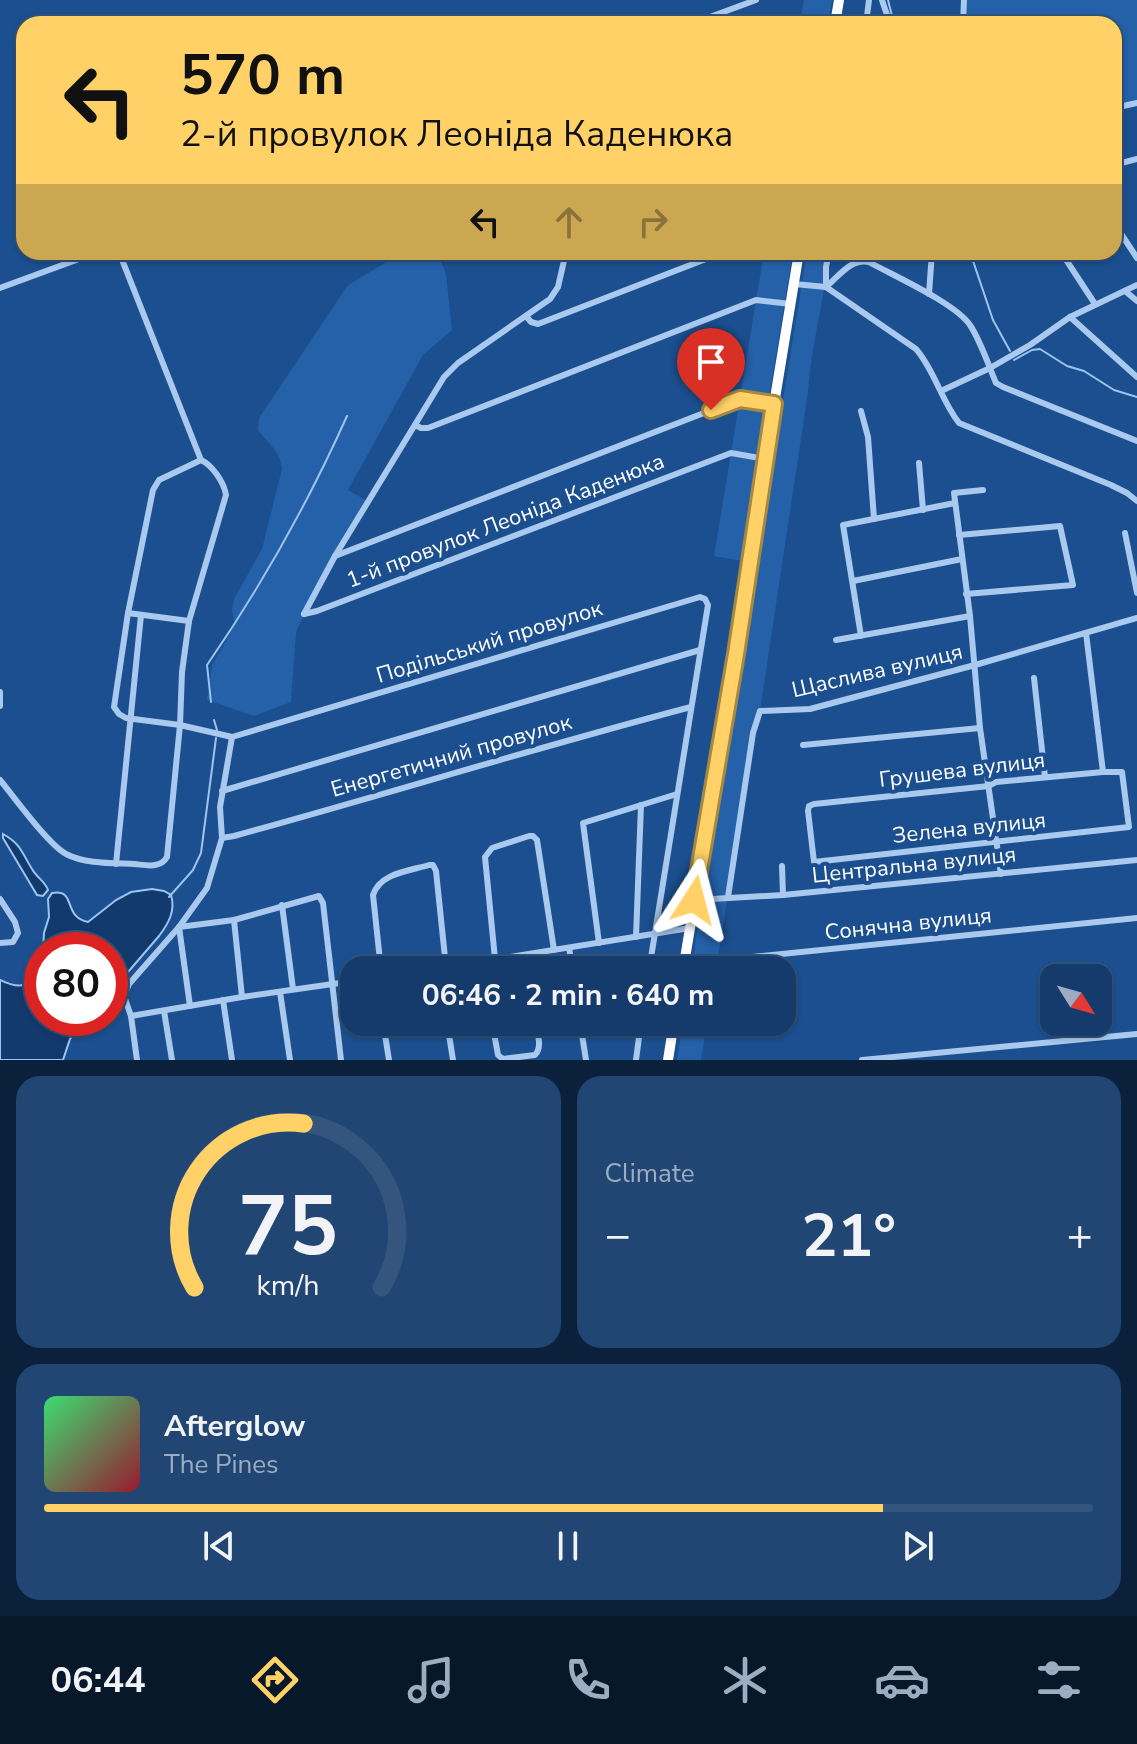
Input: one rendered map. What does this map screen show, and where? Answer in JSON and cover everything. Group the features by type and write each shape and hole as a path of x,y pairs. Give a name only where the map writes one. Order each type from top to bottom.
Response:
{"highway":[{"path":"685,956 798,260"},
{"path":"668,1060 672,1036"}],"street":[{"path":"713,16 756,0"},
{"path":"1122,235 1137,258"},
{"path":"0,288 76,260"},
{"path":"0,780 59,849 75,857 116,864 157,866 167,857 189,621 226,495 223,484 201,460 122,260"},
{"path":"335,556 451,369 546,302 558,287 564,260"},
{"path":"526,316 538,324 703,260"},
{"path":"826,287 827,260"},
{"path":"826,287 854,263 860,260 869,262 929,294 968,322 996,383 1137,441"},
{"path":"929,294 931,260"},
{"path":"1066,260 1095,304"},
{"path":"794,284 826,287 916,349 926,361 949,410 959,423 1111,485 1137,501"},
{"path":"941,391 990,368 1070,317 1137,285"},
{"path":"1125,291 1137,301"},
{"path":"415,425 428,428 756,300 791,304"},
{"path":"1070,317 1137,377"},
{"path":"335,556 740,399 774,404"},
{"path":"861,411 868,437 874,519"},
{"name":"1-й провулок Леоніда Каденюка","path":"335,556 304,614 731,453 765,459"},
{"path":"129,1060 136,1056 131,1016 124,996 126,989 179,927 207,888 222,838 222,791 232,737 180,725 131,719 119,714 114,707 128,613 155,484 201,460"},
{"path":"919,463 923,510"},
{"path":"983,490 954,493 980,728 1001,874"},
{"path":"861,636 843,525 955,503"},
{"path":"959,535 1060,526 1073,585 966,594"},
{"path":"1125,533 1137,593"},
{"path":"853,581 962,559"},
{"name":"Подільський провулок","path":"232,737 700,597 705,599 708,605 651,956"},
{"path":"128,613 189,621"},
{"path":"116,864 141,615"},
{"path":"836,640 970,616"},
{"name":"Щаслива вулиця","path":"728,897 753,733 760,711 810,709 1137,618"},
{"path":"1086,633 1103,772"},
{"path":"222,791 700,650"},
{"path":"1034,678 1045,777"},
{"path":"0,692 0,706"},
{"name":"Енергетичний провулок","path":"222,838 691,707"},
{"path":"803,745 980,728"},
{"name":"Грушева вулиця","path":"814,862 808,811 809,806 814,804 1103,772"},
{"name":"Зелена вулиця","path":"814,862 1129,827 1122,772 1103,772"},
{"path":"599,943 583,823 677,794"},
{"path":"636,937 641,805"},
{"path":"495,956 485,857 492,848 531,835 537,840 554,950"},
{"name":"Центральна вулиця","path":"694,900 783,895 1137,860"},
{"path":"380,956 373,895 376,886 383,879 433,865 445,956"},
{"path":"782,866 783,895"},
{"path":"179,927 234,920 319,896 322,899 341,1060"},
{"path":"0,899 15,922 18,933 13,942 0,943"},
{"path":"282,905 293,989"},
{"name":"Сонячна вулиця","path":"785,956 1137,918"},
{"path":"234,920 242,997"},
{"path":"179,927 190,1006"},
{"path":"516,956 690,928"},
{"path":"569,948 570,956"},
{"path":"131,1016 340,982"},
{"path":"280,992 290,1060"},
{"path":"223,1000 232,1060"},
{"path":"164,1011 172,1060"},
{"path":"862,1060 1137,1034"},
{"path":"385,1036 389,1060"},
{"path":"449,1036 453,1060"},
{"path":"495,1036 498,1055 503,1059 535,1055 539,1046 537,1036"},
{"path":"582,1036 586,1060"},
{"path":"636,1060 639,1036"}],"shaded area":[{"path":"804,0 832,0 829,16 801,16"},
{"path":"964,0 1137,0 1137,103 1122,106 1122,16 963,16"},
{"path":"390,260 440,260 446,274 452,330 423,355 348,490 367,501 296,633 291,702 254,716 207,700 212,665 235,625 232,611 234,599 262,549 282,469 276,452 258,430 259,418 350,284"},
{"path":"763,260 792,260 742,561 714,556"},
{"path":"806,260 828,260 760,711 753,733 718,956 693,956"},
{"path":"3,834 17,845 45,884 48,890 43,896 37,895"},
{"path":"164,891 171,895 172,906 165,927 128,972 128,932 44,932 49,917 48,899 52,893 65,895 75,915 88,922 131,892"},
{"path":"0,980 23,985 24,1036 72,1036 63,1060 0,1060"},
{"path":"681,1036 705,1036 701,1060 677,1060"}],"waterway":[{"path":"888,0 892,16"},
{"path":"973,260 993,320 1010,351"},
{"path":"1014,360 1040,349 1114,390 1137,397"},
{"path":"211,702 207,665 283,544 347,416"},
{"path":"214,720 217,730"},
{"path":"169,897 193,870 201,853 216,738"}],"route":[{"path":"694,900 774,404 740,399 711,410"}]}
